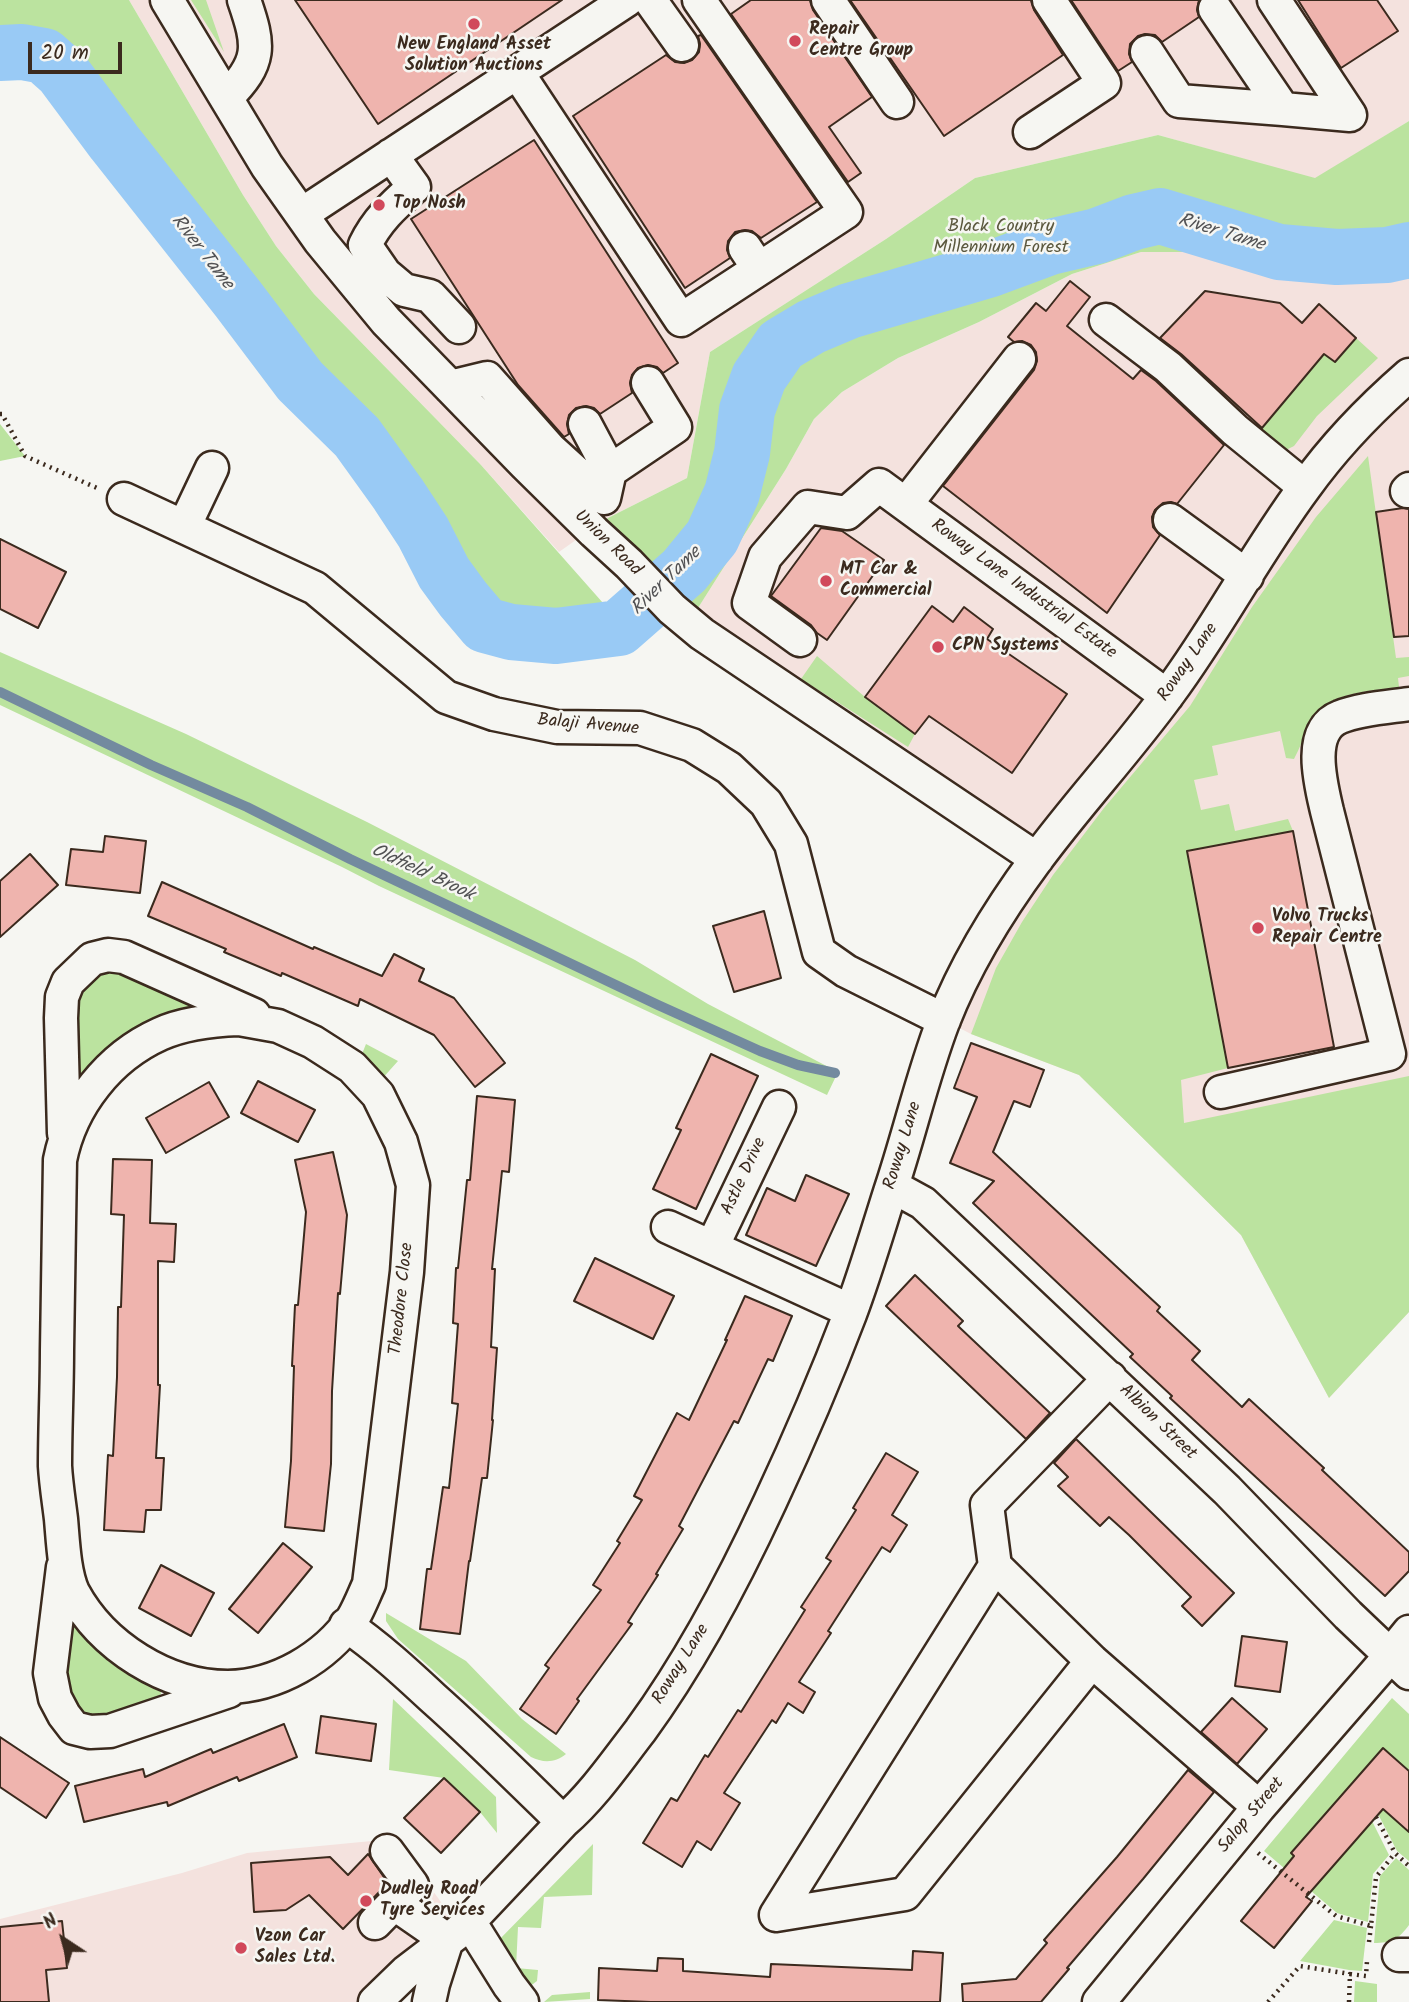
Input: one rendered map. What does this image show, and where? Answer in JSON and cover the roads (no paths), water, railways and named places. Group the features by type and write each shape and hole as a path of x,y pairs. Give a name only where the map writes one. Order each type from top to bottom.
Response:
{"street":[{"name":"Union Road","path":"167,0 267,166 320,241 387,321 582,521 629,564 672,609 724,650 1037,859"},
{"path":"226,98 245,79 255,55 255,30 244,0"},
{"path":"650,0 682,45"},
{"path":"517,72 681,320 752,259 846,212 699,0"},
{"path":"828,0 897,102"},
{"path":"1030,132 1104,83 1049,0"},
{"path":"1147,52 1179,101 1350,115 1274,0"},
{"path":"302,214 517,72 609,5"},
{"path":"1215,9 1283,109"},
{"path":"391,155 422,197 389,209 372,230 365,244 385,274 404,290 430,296 459,327"},
{"path":"1107,320 1168,367 1235,430 1305,487"},
{"path":"906,504 1019,359"},
{"path":"450,387 495,373 550,449 607,484"},
{"name":"Roway Lane","path":"375,2002 406,1972 458,1931 576,1810 617,1761 662,1700 694,1649 756,1533 808,1417 851,1311 944,1020 980,943 1037,859 1122,755 1199,652 1305,487 1346,435 1409,375"},
{"path":"582,521 607,484 675,427 648,383"},
{"path":"585,424 607,484"},
{"path":"184,527 212,468"},
{"name":"Roway Lane Industrial Estate","path":"800,640 749,603 765,556 808,507 847,513 879,485 1167,696"},
{"name":"Balaji Avenue","path":"124,499 314,588 446,697 494,714 557,727 640,728 692,745 729,768 766,803 791,844 819,952 846,971 944,1020"},
{"path":"1170,520 1247,576"},
{"path":"1221,1092 1389,1054 1327,811 1318,751 1326,728 1338,717 1403,704"},
{"name":"Theodore Close","path":"65,1138 62,997 68,982 92,959 108,955 124,957 278,1026 313,1042 352,1067 378,1096 401,1142 413,1185 407,1272 369,1584 353,1618 334,1641 304,1664 276,1678 238,1686 213,1687 183,1682 153,1670 119,1646 92,1619 72,1590 64,1556 55,1469 60,1160 65,1138 85,1096 121,1057 161,1033 209,1020 239,1019 278,1026"},
{"name":"Astle Drive","path":"712,1247 779,1107"},
{"name":"Albion Street","path":"892,1186 923,1203 1110,1378 1227,1490 1348,1615 1403,1653"},
{"path":"667,1227 851,1311"},
{"path":"1110,1378 987,1505 996,1566 1092,1661 1259,1807"},
{"name":"Theodore Close","path":"64,1556 50,1673 55,1698 74,1728 90,1732 110,1731 254,1683"},
{"path":"996,1566 776,1915 905,1894 1092,1661"},
{"path":"346,1625 374,1644 483,1743 563,1822"},
{"name":"Salop Street","path":"1098,2002 1259,1807 1403,1653"},
{"path":"387,1851 411,1885 385,1913 458,1931 522,2002"},
{"name":"Roway Lane","path":"429,2002 433,1984 458,1931"}],"waterway":[{"name":"River Tame","path":"0,53 22,52 44,56 62,72 300,381 357,437 423,532 444,573 463,599 485,625 511,632 556,636 619,628 684,571 712,537 732,493 742,453 747,410 759,377 781,345 811,327 849,311 988,270 1050,247 1097,236 1134,222 1160,216 1279,252 1337,257 1387,255 1409,250"},
{"name":"Oldfield Brook","path":"0,692 151,765 247,807 350,859 658,1005 760,1051 798,1065 835,1073"}],"place":[{"name":"New England Asset Solution Auctions","path":"474,24"},
{"name":"Repair Centre Group","path":"795,41"},
{"name":"Top Nosh","path":"379,205"},
{"name":"MT Car & Commercial","path":"826,581"},
{"name":"CPN Systems","path":"938,647"},
{"name":"Volvo Trucks Repair Centre","path":"1258,928"},
{"name":"Dudley Road Tyre Services","path":"366,1901"},
{"name":"Vzon Car Sales Ltd.","path":"241,1948"}],"park label":[{"name":"Black Country Millennium Forest","path":"1001,238"}]}
